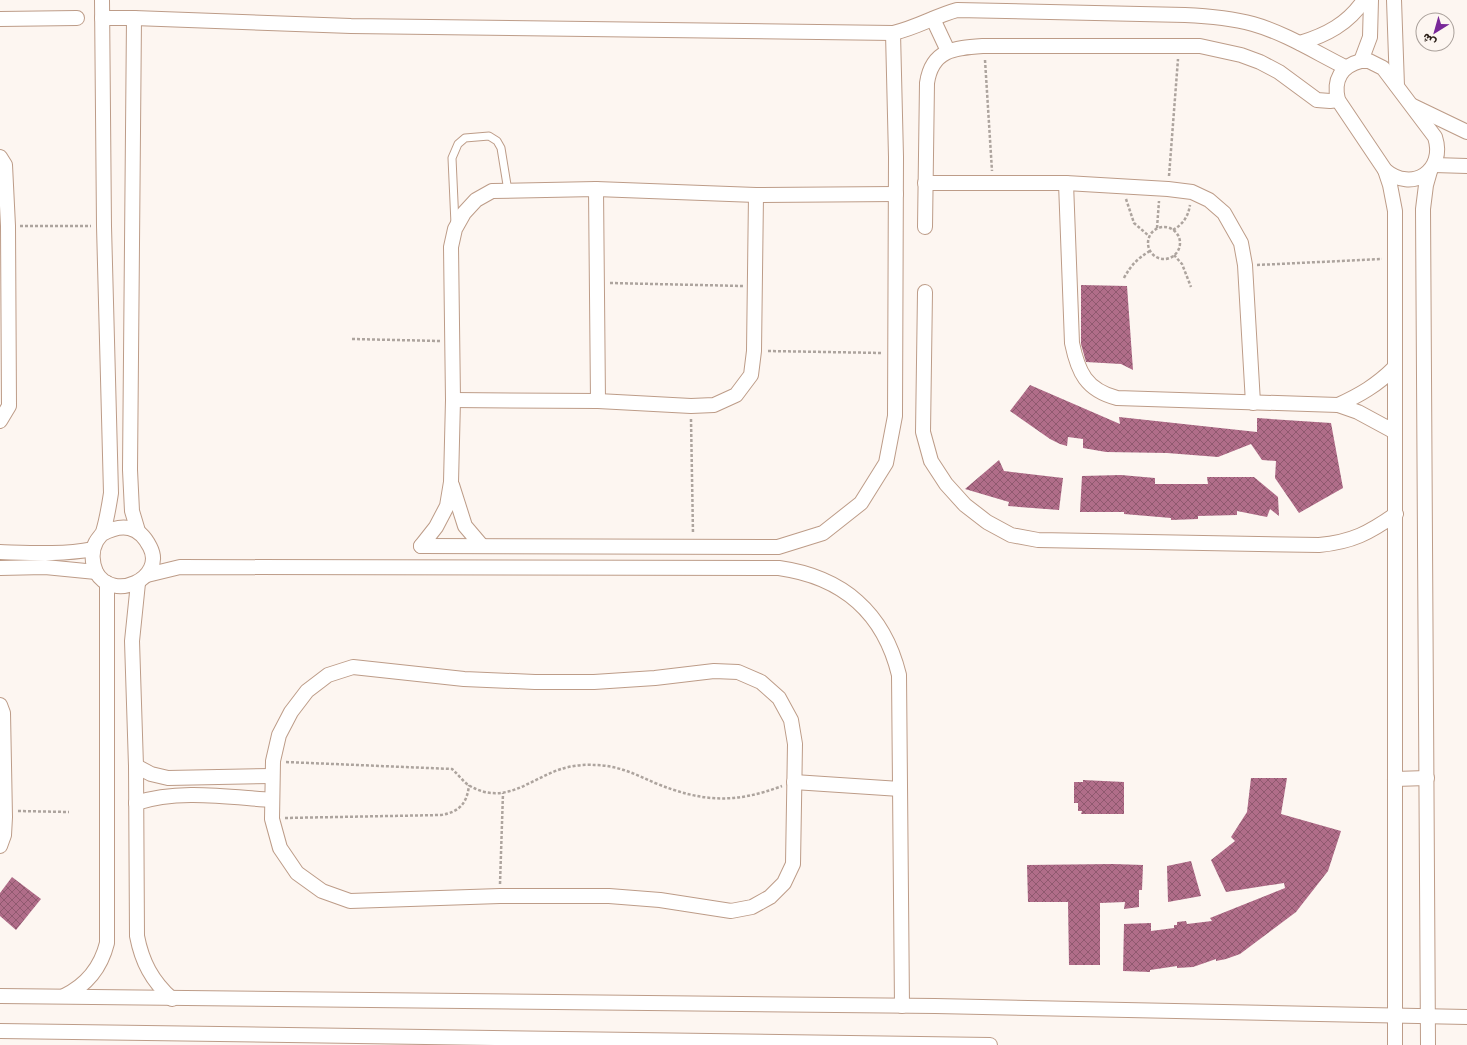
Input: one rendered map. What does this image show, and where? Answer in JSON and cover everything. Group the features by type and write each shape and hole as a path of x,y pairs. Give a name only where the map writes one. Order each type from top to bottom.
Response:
{"street":[{"path":"102,0 104,226 110,493 108,514 102,534 93,549 92,561 96,572 107,583 117,586 128,586 163,570 191,567 772,568 795,570 810,574 838,587 863,606 882,631 890,646 899,675 902,1006"},
{"path":"1300,43 1321,36 1341,25 1358,9 1364,0"},
{"path":"1361,61 1370,37 1371,0"},
{"path":"1394,0 1397,86"},
{"path":"102,18 351,26 893,33 919,26 957,10 1199,16 1220,17 1253,24 1300,43 1345,67"},
{"path":"0,19 77,18"},
{"path":"134,18 130,470 132,511 138,530 146,538 152,550 152,563 142,579 132,641 136,766 137,928 139,948 147,970 154,980 172,999"},
{"path":"933,19 948,51"},
{"path":"893,33 896,194 895,416 886,462 861,503 823,533 778,546 421,546 436,528 447,506 451,482 453,400 451,246 455,229 464,213 476,200 492,191 596,189 756,195 896,194"},
{"path":"925,227 928,75 936,61 948,51 959,48 984,46 1179,44 1207,47 1241,54 1279,72 1317,100 1330,102 1338,100"},
{"path":"1428,1045 1423,209 1426,185 1432,168 1438,151 1435,137 1383,68 1369,61 1361,61 1345,67 1336,82 1338,100 1385,170 1392,176 1408,180 1416,179 1432,168 1467,166"},
{"path":"1411,105 1467,132"},
{"path":"0,157 5,165 8,226 9,406 0,421"},
{"path":"1385,170 1393,200 1395,258 1395,1045"},
{"path":"925,184 1066,183 1164,188 1192,192 1209,200 1224,213 1241,243 1245,265 1253,402"},
{"path":"1066,183 1072,343 1076,361 1082,374 1091,386 1104,394 1117,398 1338,405 1377,421 1395,432"},
{"path":"596,189 598,401"},
{"path":"453,400 598,401 714,406 736,395 751,375 754,351 756,195"},
{"path":"925,292 923,432 932,461 946,484 965,505 986,522 1011,535 1038,540 1319,545 1336,544 1356,539 1372,531 1396,514"},
{"path":"1338,405 1378,384 1394,368"},
{"path":"451,482 465,526 482,546"},
{"path":"102,534 113,528 125,527 138,530"},
{"path":"0,552 73,552 93,549"},
{"path":"29,553 29,568"},
{"path":"0,568 75,569 96,572"},
{"path":"63,997 73,992 90,978 101,961 107,943 107,583"},
{"path":"353,667 388,669 464,679 535,682 594,682 714,671 738,672 761,682 779,698 791,720 795,744 793,864 784,883 770,897 752,907 731,911 660,900 609,896 500,896 350,901 322,891 297,873 280,848 272,818 273,761 279,735 291,712 307,691 328,675 353,667"},
{"path":"0,705 4,713 5,810 4,835 0,846"},
{"path":"136,766 151,774 168,778 272,776"},
{"path":"1395,778 1427,778"},
{"path":"794,782 900,789"},
{"path":"136,803 152,798 178,794 272,800"},
{"path":"0,996 902,1006 1467,1017"},
{"path":"0,1031 990,1045"}],"lane":[{"path":"455,229 452,158 458,144 465,138 489,136 497,140 501,148 508,191"}],"path":[{"path":"1157,228 1163,227 1173,230 1177,234 1180,245 1174,255 1164,259 1159,258 1150,251 1148,241 1149,236 1157,228 1164,188 1179,44"},
{"path":"984,46 993,183"},
{"path":"1122,186 1134,222 1149,236"},
{"path":"1173,230 1181,226 1186,219 1192,192"},
{"path":"8,226 104,226"},
{"path":"1124,278 1134,262 1150,251"},
{"path":"1174,255 1182,264 1191,287"},
{"path":"1245,265 1395,258"},
{"path":"597,282 755,286"},
{"path":"352,339 452,341"},
{"path":"754,351 895,353"},
{"path":"691,406 694,546"},
{"path":"273,761 452,769 470,785 486,792 503,793 519,789 562,769 594,764 626,769 690,796 726,799 762,793 794,782"},
{"path":"272,818 441,815 452,813 462,807 468,797 470,785"},
{"path":"500,896 503,793"},
{"path":"5,810 69,812"}],"building":[{"path":"1081,285 1127,286 1133,370 1121,364 1086,362 1081,344"},
{"path":"1030,385 1120,424 1119,417 1257,432 1257,418 1331,423 1343,488 1299,513 1275,478 1276,461 1262,460 1251,444 1218,457 1167,453 1106,452 1083,448 1083,439 1068,437 1067,446 1060,444 1050,439 1010,411"},
{"path":"999,460 1004,471 1063,478 1059,510 1008,506 1009,502 965,489"},
{"path":"1121,475 1155,478 1155,484 1208,484 1207,477 1254,477 1278,497 1279,516 1270,509 1267,517 1237,511 1237,515 1198,516 1198,519 1171,520 1171,518 1124,514 1124,512 1080,512 1082,476"},
{"path":"1251,778 1287,778 1281,814 1341,831 1328,871 1296,912 1240,954 1226,959 1216,961 1216,959 1193,967 1177,968 1177,966 1150,970 1150,972 1123,971 1124,924 1151,923 1151,931 1174,928 1174,925 1177,925 1177,922 1186,921 1187,924 1212,921 1210,918 1285,888 1284,883 1226,892 1211,860 1235,841 1231,837 1247,812"},
{"path":"1083,780 1124,782 1124,814 1081,814 1082,811 1078,811 1078,803 1074,803 1074,782 1083,782"},
{"path":"1191,861 1201,896 1168,902 1167,866"},
{"path":"1027,865 1143,865 1142,890 1139,890 1139,907 1124,909 1125,902 1100,903 1100,965 1069,965 1068,902 1028,902"},
{"path":"12,877 41,899 16,930 0,916 0,893"}]}
